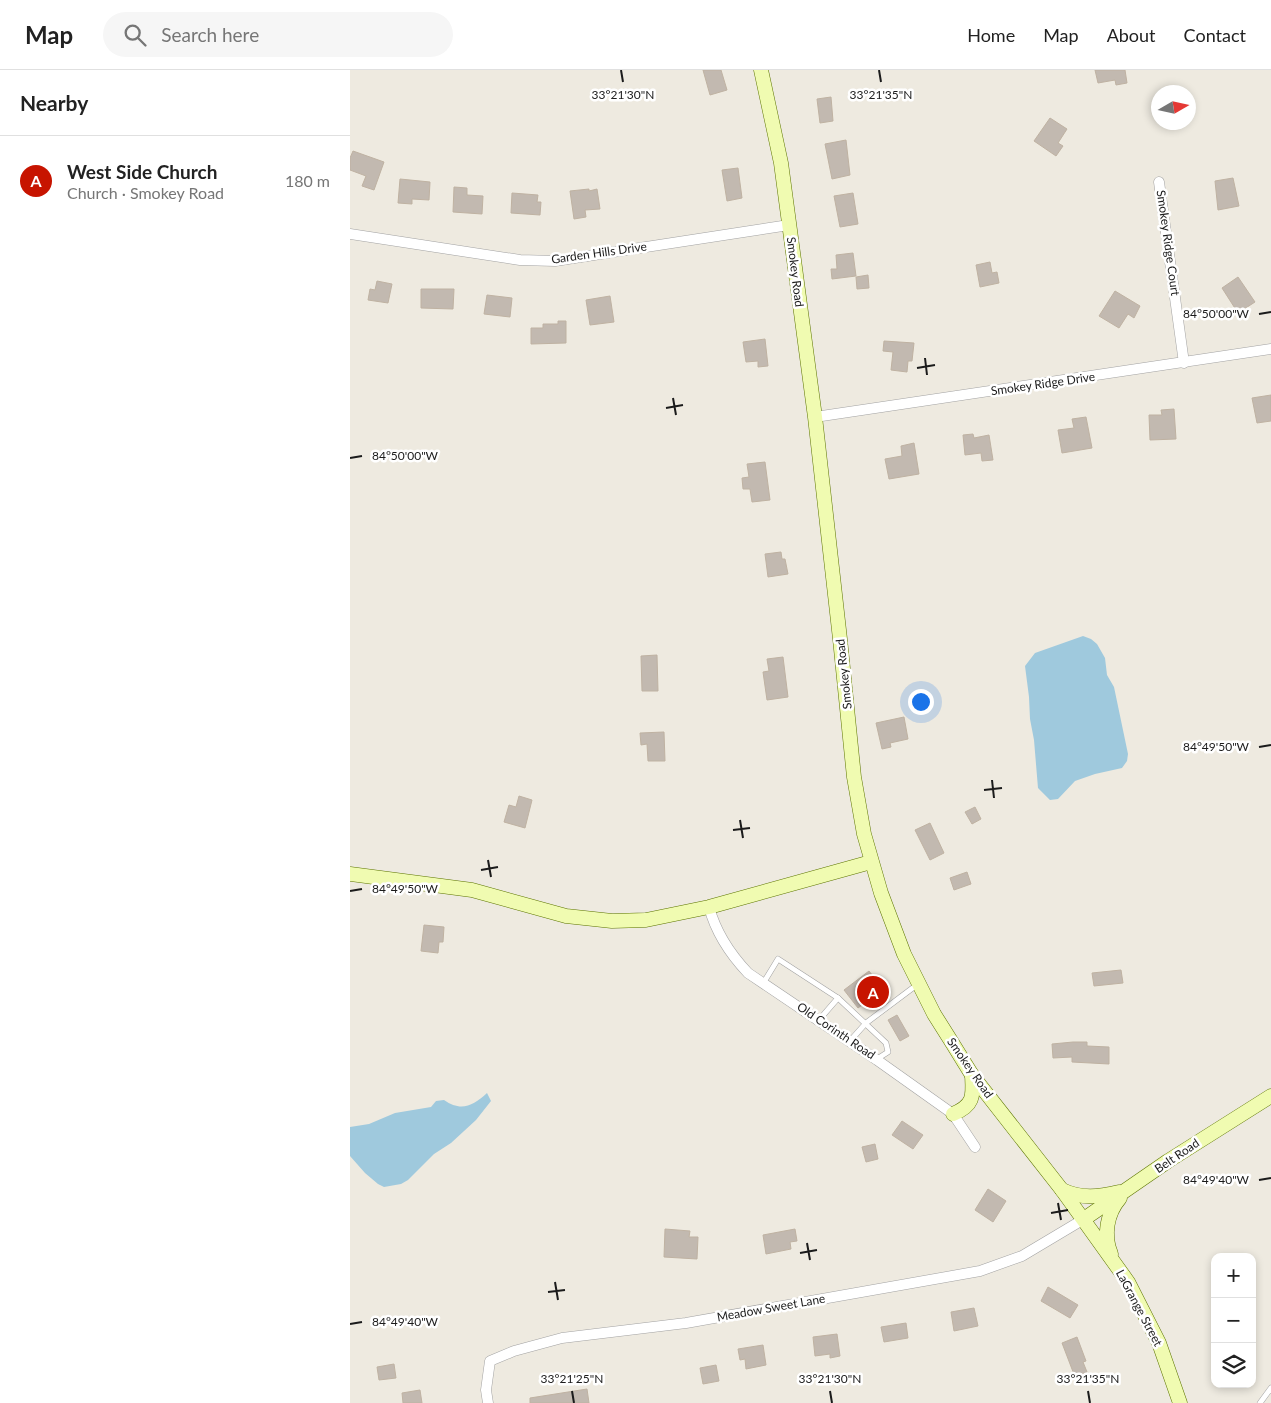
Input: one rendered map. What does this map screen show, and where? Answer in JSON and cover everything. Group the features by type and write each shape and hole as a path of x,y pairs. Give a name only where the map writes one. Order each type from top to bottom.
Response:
{"street":[{"name":"Smokey Road","path":"761,70 781,163 815,417 854,777 862,825 871,862 892,924 918,984 934,1014 972,1075 1084,1219"},
{"name":"Smokey Ridge Court","path":"1159,182 1184,363"},
{"name":"Garden Hills Drive","path":"350,234 520,260 555,261 789,225"},
{"name":"Smokey Ridge Drive","path":"815,417 1271,349"},
{"path":"350,874 472,890 566,916 612,921 646,920 709,907 871,862"},
{"name":"Old Corinth Road","path":"709,907 712,920 720,936 736,960 748,973 850,1041 953,1114 975,1147"},
{"path":"953,1114 963,1110 969,1104 973,1094 972,1075"},
{"name":"Belt Road","path":"1084,1219 1168,1161 1271,1096"},
{"path":"1062,1190 1089,1197 1127,1190"},
{"path":"1114,1262 1108,1247 1108,1219 1112,1206 1127,1190"},
{"name":"LaGrange Street","path":"1084,1219 1138,1300 1165,1360 1180,1403"},
{"name":"Meadow Sweet Lane","path":"488,1403 486,1390 490,1361 514,1351 562,1338 686,1322 980,1271 1022,1256 1084,1219"}],"lane":[{"path":"764,982 778,959 838,998 886,1043 888,1052 877,1060"},
{"path":"850,1041 866,1023 918,984"},
{"path":"819,1020 838,998"},
{"path":"1260,1403 1271,1388"}],"water":[{"path":"1083,636 1097,644 1105,658 1107,675 1114,687 1128,754 1127,761 1122,768 1075,781 1058,799 1050,800 1038,788 1025,666 1035,653"},
{"path":"487,1093 491,1101 476,1120 451,1143 434,1154 408,1180 401,1184 384,1187 378,1184 350,1156 350,1127 369,1124 395,1113 431,1107 436,1101 444,1100 456,1106 467,1106"}],"building":[{"path":"703,70 721,70 727,90 710,95"},
{"path":"1095,70 1125,70 1127,83 1116,85 1115,80 1098,83"},
{"path":"831,97 833,121 820,123 817,99"},
{"path":"1050,118 1067,129 1058,143 1063,146 1056,156 1034,141"},
{"path":"846,140 850,175 832,179 825,144"},
{"path":"353,151 384,162 374,190 362,186 366,176 350,170 350,158"},
{"path":"738,168 742,198 727,201 722,170"},
{"path":"1233,178 1239,206 1218,210 1215,181"},
{"path":"400,179 430,182 429,200 412,199 412,204 398,203"},
{"path":"454,187 467,188 467,195 483,196 482,214 453,212"},
{"path":"589,189 589,191 597,189 600,209 585,210 586,217 574,219 570,191"},
{"path":"512,193 538,195 537,202 541,202 540,215 511,213"},
{"path":"853,193 858,224 840,227 834,196"},
{"path":"853,253 856,276 832,279 831,269 837,269 836,255"},
{"path":"990,262 992,273 997,272 999,283 980,287 976,265"},
{"path":"868,275 869,288 857,289 856,277"},
{"path":"1238,277 1255,302 1238,313 1222,288"},
{"path":"377,281 392,284 388,303 368,300 370,289 375,290"},
{"path":"421,289 454,289 453,309 421,308"},
{"path":"1115,291 1140,306 1134,318 1128,314 1119,328 1099,316"},
{"path":"487,295 512,298 510,317 484,314"},
{"path":"610,296 614,322 590,325 586,300"},
{"path":"558,321 566,321 566,343 531,344 531,328 543,328 543,324 558,324"},
{"path":"765,339 768,366 758,367 758,361 746,362 743,342"},
{"path":"884,341 914,343 912,361 908,361 907,372 891,370 893,352 883,351"},
{"path":"1271,395 1271,421 1257,423 1252,398"},
{"path":"1174,409 1176,439 1150,440 1149,415 1162,415 1161,410"},
{"path":"1086,417 1092,448 1062,453 1058,430 1074,428 1072,419"},
{"path":"973,434 974,438 989,435 993,460 982,461 981,453 965,455 963,435"},
{"path":"914,443 919,474 889,479 885,459 902,456 901,446"},
{"path":"765,462 770,500 752,502 750,489 743,489 742,478 749,477 747,464"},
{"path":"781,552 782,559 785,559 788,574 768,577 765,554"},
{"path":"657,655 658,691 642,691 641,656"},
{"path":"783,657 788,697 767,700 763,672 769,671 767,659"},
{"path":"904,717 908,739 890,743 891,747 882,749 876,723"},
{"path":"664,732 665,761 648,761 647,744 641,745 640,733"},
{"path":"519,796 532,800 525,828 504,822 509,805 516,807"},
{"path":"975,807 981,819 972,824 965,812"},
{"path":"930,823 944,853 930,860 915,830"},
{"path":"967,872 971,884 954,890 950,878"},
{"path":"424,925 444,927 443,942 439,942 438,953 421,951"},
{"path":"1121,970 1123,983 1094,986 1092,973"},
{"path":"869,971 883,989 858,1008 844,990"},
{"path":"897,1015 909,1036 900,1041 888,1020"},
{"path":"1087,1042 1087,1046 1109,1047 1109,1064 1072,1062 1072,1057 1053,1058 1052,1044"},
{"path":"902,1121 923,1135 913,1149 892,1135"},
{"path":"875,1144 878,1159 866,1162 862,1147"},
{"path":"988,1189 1006,1201 993,1222 975,1210"},
{"path":"665,1229 690,1231 689,1237 698,1237 697,1259 664,1257"},
{"path":"795,1229 797,1241 790,1242 791,1249 766,1254 763,1235"},
{"path":"1048,1287 1078,1305 1070,1318 1041,1301"},
{"path":"974,1308 978,1326 954,1331 951,1312"},
{"path":"906,1323 908,1338 884,1342 881,1327"},
{"path":"837,1334 840,1356 830,1358 830,1354 815,1356 813,1337"},
{"path":"1077,1337 1086,1361 1083,1362 1087,1372 1075,1377 1062,1343"},
{"path":"763,1345 766,1365 746,1369 745,1359 740,1360 738,1349"},
{"path":"394,1364 396,1378 379,1380 377,1367"},
{"path":"716,1365 719,1381 703,1384 700,1368"},
{"path":"587,1389 589,1403 530,1403 530,1398"},
{"path":"420,1390 422,1403 403,1403 402,1393"}],"place":[{"name":"West Side Church","path":"873,992"}]}
